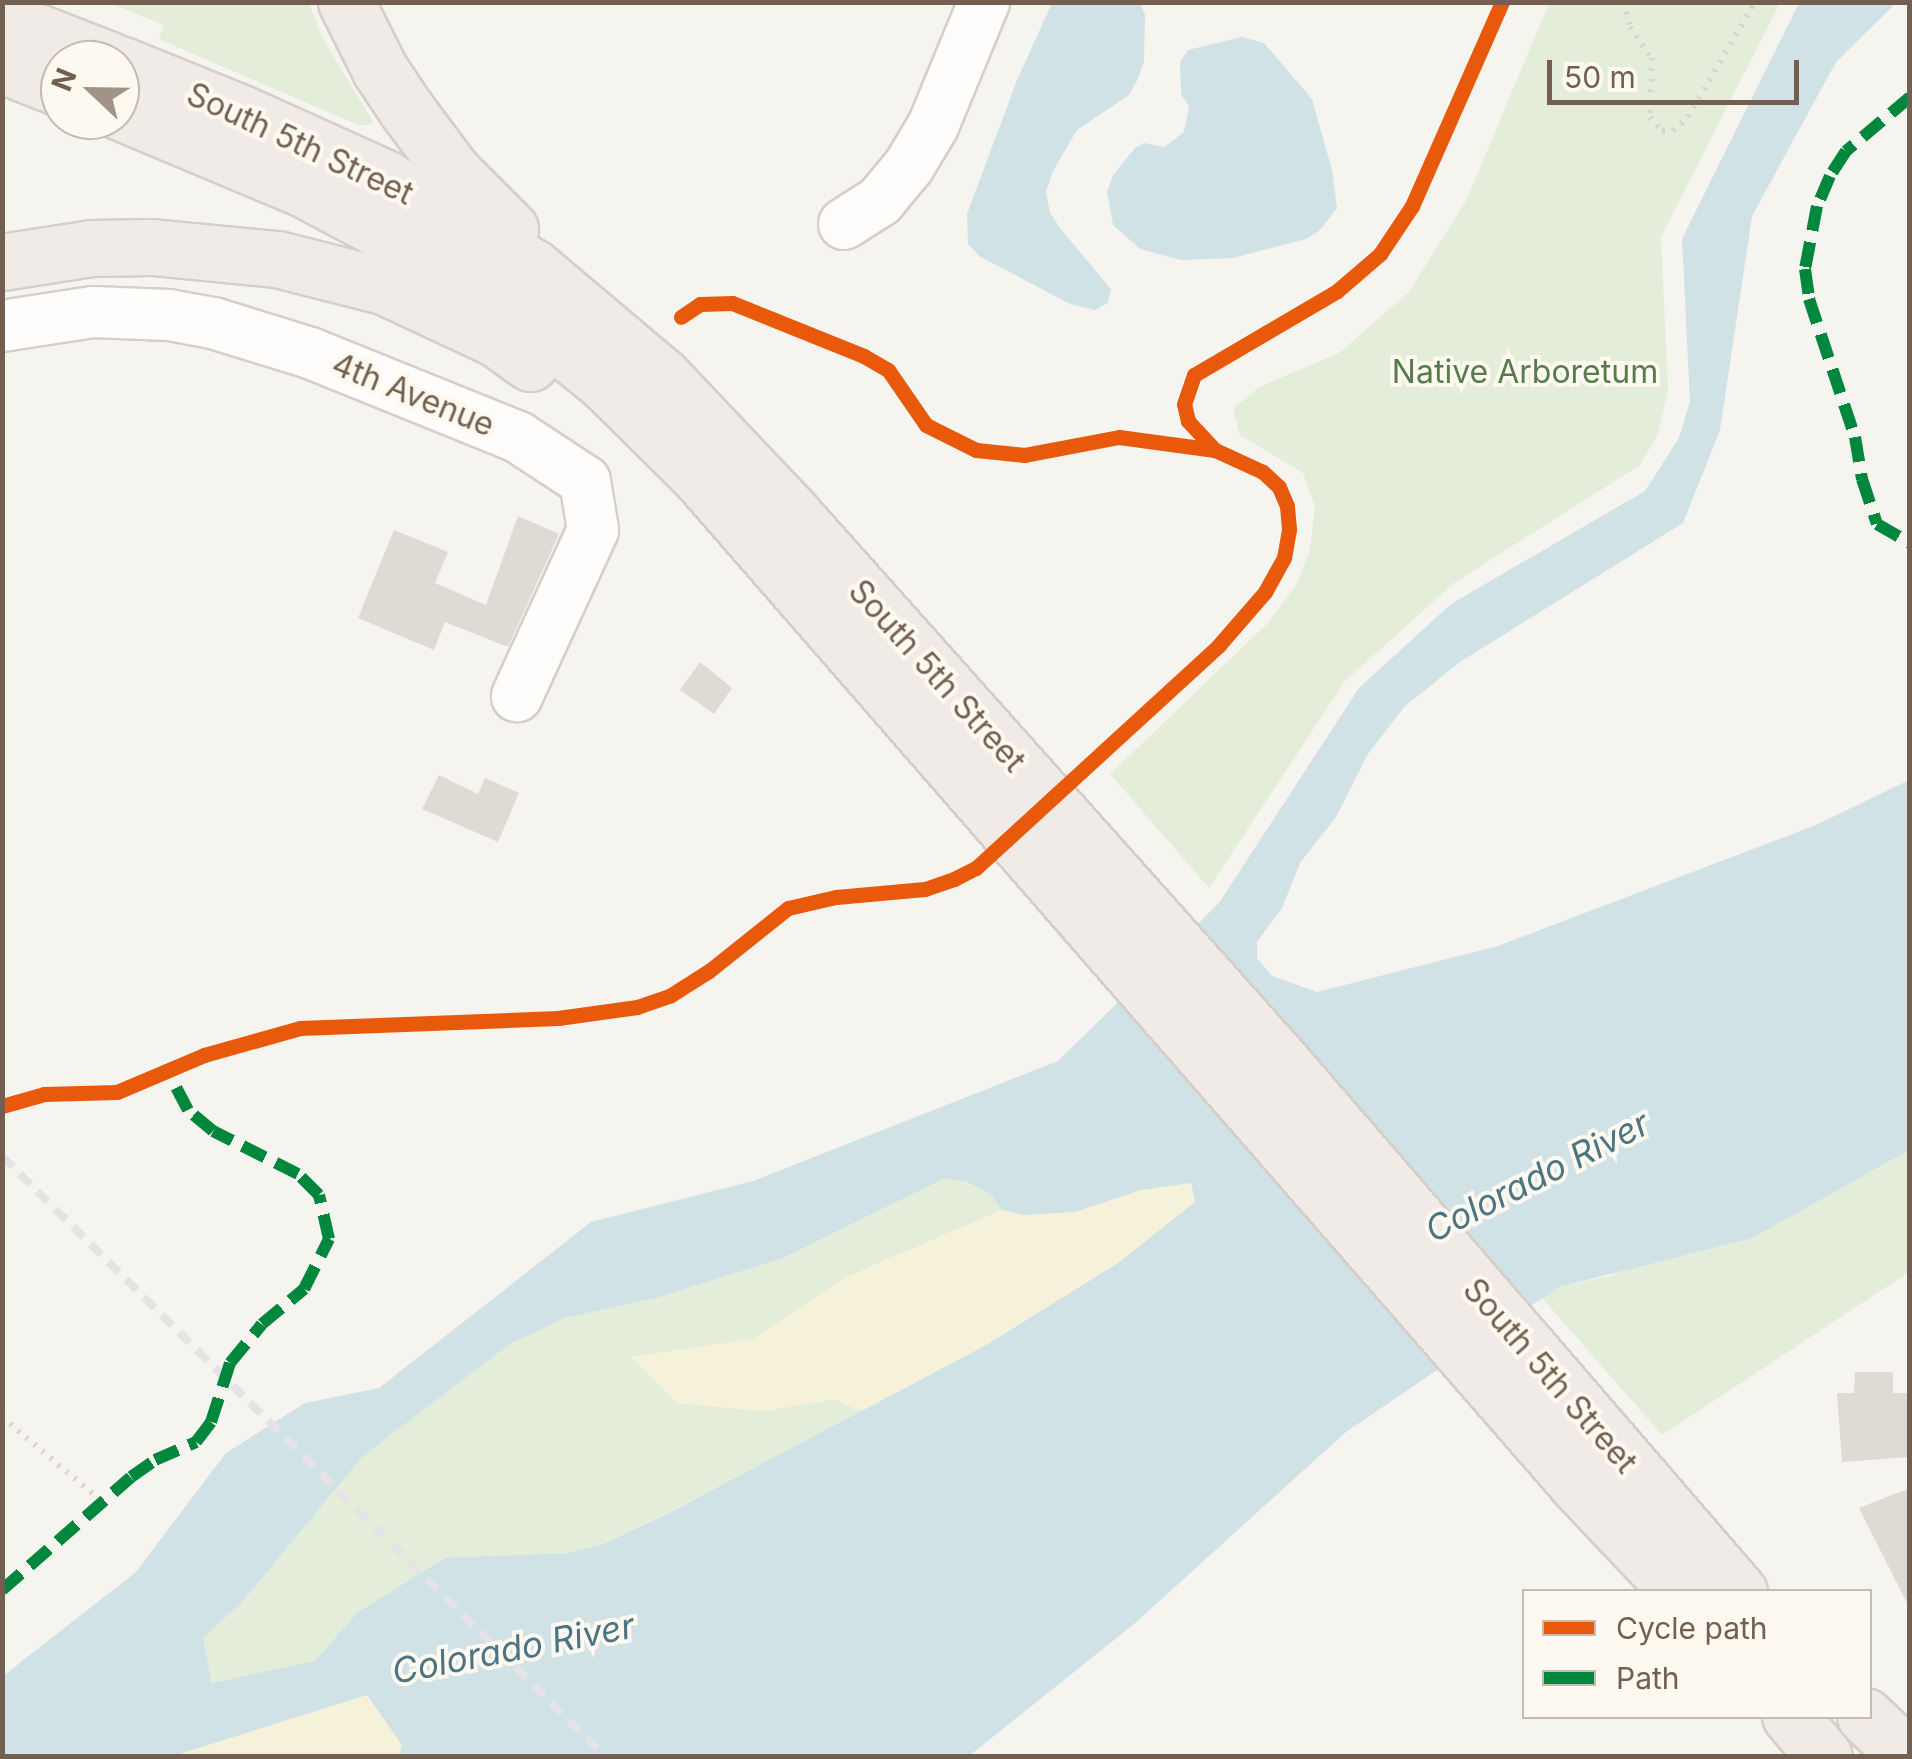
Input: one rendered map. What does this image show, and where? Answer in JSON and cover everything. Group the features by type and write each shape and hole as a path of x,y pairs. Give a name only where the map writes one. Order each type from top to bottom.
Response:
{"highway":[{"path":"346,2 380,70 453,172 633,352"},
{"path":"2,18 58,40"},
{"path":"2,65 40,80"},
{"name":"South 5th Street","path":"140,72 386,178 534,268 633,352 766,485 881,649"},
{"name":"South 5th Street","path":"140,120 302,188 448,266 516,310 606,384 881,649 1287,1068 1595,1467 1677,1589"},
{"path":"2,262 90,248 213,249 277,259 384,286 497,339 698,476"},
{"name":"South 5th Street","path":"1595,1467 1735,1589"},
{"path":"1793,1719 1824,1756"},
{"path":"1867,1719 1906,1756"}],"street":[{"path":"844,224 880,201 909,166 934,126 984,2"},
{"name":"4th Avenue","path":"2,326 93,312 169,315 214,323 310,354 518,437 585,481 593,530 517,696"}],"path":[{"path":"1623,2 1630,27 1652,58 1650,117 1662,132 1673,131 1688,118 1754,2"},
{"path":"2,1417 101,1501"}],"green space":[{"path":"109,3 309,3 323,39 372,120 371,125 358,125 159,39 164,25"},
{"name":"Native Arboretum","path":"1549,3 1780,3 1661,237 1668,390 1658,434 1640,465 1454,583 1345,681 1209,888 1110,774 1267,624 1296,585 1310,550 1315,506 1303,473 1240,435 1233,409 1259,387 1339,353 1409,292 1467,199"},
{"path":"1909,1150 1909,1272 1662,1435 1542,1298 1559,1287 1610,1276"},
{"path":"943,1179 965,1181 990,1194 1002,1210 846,1277 754,1339 632,1357 678,1403 764,1411 835,1399 861,1411 775,1460 601,1545 357,1613 316,1661 213,1683 202,1638 243,1601 363,1456 510,1344 565,1318 660,1297 783,1258"}],"sand":[{"path":"1191,1183 1195,1202 1118,1263 988,1344 861,1411 835,1399 764,1411 678,1403 631,1357 754,1339 846,1277 1002,1210 1024,1215 1075,1212 1141,1190"},
{"path":"367,1695 403,1745 399,1756 173,1756"}],"water":[{"path":"1052,3 1140,3 1145,15 1144,62 1138,79 1129,95 1077,130 1053,171 1046,192 1050,213 1111,289 1108,303 1095,310 1070,304 979,256 968,244 967,214 1017,80"},
{"name":"Colorado River","path":"1799,3 1896,3 1836,62 1752,216 1720,430 1683,523 1460,662 1404,707 1368,754 1336,817 1300,863 1282,908 1257,942 1257,958 1272,976 1317,992 1498,946 1816,825 1909,780 1909,1150 1752,1238 1559,1287 1346,1432 1134,1624 969,1756 399,1756 402,1745 367,1695 173,1756 3,1756 3,1676 136,1572 226,1453 305,1403 379,1388 591,1222 753,1181 1058,1061 1219,903 1359,688 1451,604 1645,491 1679,438 1690,401 1682,239","holes":["943,1179 965,1181 990,1194 1002,1210 1024,1215 1075,1212 1141,1190 1191,1183 1195,1202 1118,1263 988,1344 671,1512 601,1545 569,1553 445,1558 357,1613 315,1661 212,1683 203,1638 243,1601 363,1456 510,1344 565,1318 660,1297 783,1258"]},
{"path":"1242,37 1264,43 1312,99 1332,170 1337,208 1319,231 1306,239 1233,258 1181,260 1140,249 1113,225 1107,192 1113,175 1135,148 1144,143 1164,147 1184,132 1189,106 1181,94 1180,62 1188,50"}],"building":[{"path":"518,516 559,534 508,647 445,622 434,650 358,618 394,530 448,552 435,583 486,605"},
{"path":"700,662 732,688 714,714 680,690"},
{"path":"439,775 478,794 485,778 519,793 498,842 422,809"},
{"path":"1855,1372 1893,1372 1893,1393 1910,1393 1910,1457 1842,1462 1837,1393 1854,1393"},
{"path":"1910,1488 1910,1609 1859,1508"}],"railway":[{"path":"2,1156 605,1756"}],"marked path":[{"path":"1910,97 1846,151 1830,176 1817,206 1805,269 1809,299 1855,437 1862,479 1877,524 1910,543"},
{"path":"2,1590 131,1477 155,1460 196,1442 211,1422 230,1363 262,1324 304,1289 329,1239 319,1195 298,1174 213,1131 188,1110 168,1072"}],"cycle path":[{"path":"1215,450 1188,421 1184,404 1194,375 1337,291 1380,254 1412,206 1502,2"},
{"path":"2,1106 44,1094 117,1092 204,1055 300,1028 558,1018 637,1007 671,995 709,971 788,908 836,897 925,889 954,879 976,868 1219,645 1265,592 1284,558 1289,529 1287,506 1279,487 1263,472 1215,450 1119,437 1025,455 976,450 926,425 888,370 864,356 732,303 700,304 681,317"}]}
